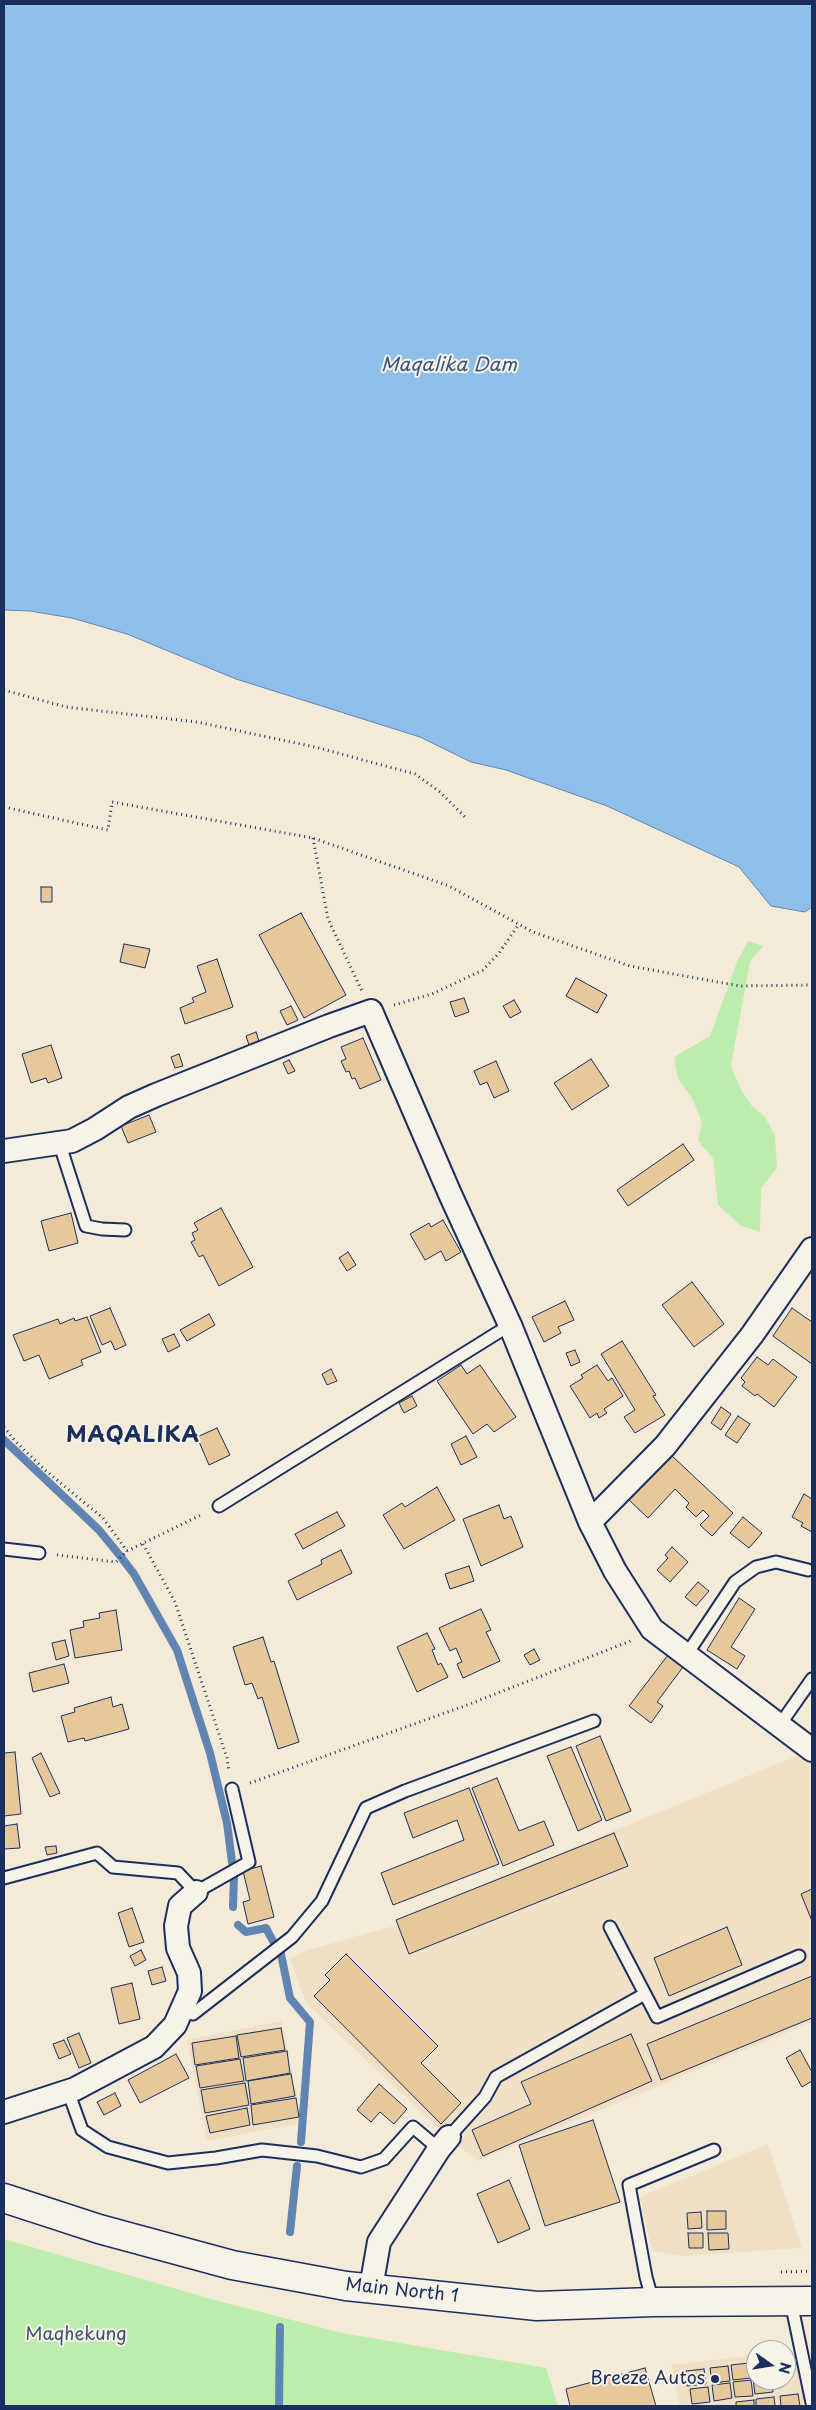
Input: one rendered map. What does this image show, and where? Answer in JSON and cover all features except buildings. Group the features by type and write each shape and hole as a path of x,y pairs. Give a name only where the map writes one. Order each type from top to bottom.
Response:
{"main road":[{"name":"Main North 1","path":"4,2198 99,2229 232,2266 346,2286 537,2306 652,2302 802,2302"}],"street":[{"path":"4,1151 72,1141 95,1129 128,1107 371,1011 446,1186 510,1325 590,1522 615,1571 652,1629 812,1750"},
{"path":"590,1522 665,1446 752,1335 812,1249"},
{"path":"4,2112 68,2091 154,2047 174,2025 190,1991 189,1973 178,1948 176,1926 180,1906 196,1892"},
{"path":"371,2288 380,2242 444,2143"}],"lane":[{"path":"59,1142 86,1226 102,1230 125,1230"},
{"path":"219,1506 510,1325"},
{"path":"4,1549 38,1553"},
{"path":"687,1654 735,1582 756,1568 776,1562 808,1570"},
{"path":"780,1726 812,1679"},
{"path":"180,2010 193,2014 292,1937 322,1901 366,1808 405,1791 594,1721"},
{"path":"4,1878 97,1852 113,1867 178,1873 196,1892 249,1862 232,1789"},
{"path":"610,1927 643,1995 657,2017 799,1956"},
{"path":"68,2091 82,2130 108,2147 168,2163 216,2158 262,2150 317,2156 361,2166 384,2159 413,2127 444,2143 486,2097 496,2077 643,1995"},
{"path":"652,2302 629,2185 714,2150"},
{"path":"802,2302 812,2403"}],"path":[{"path":"4,690 66,707 197,722 315,747 415,774 440,792 464,817"},
{"path":"4,807 108,830 112,802 313,838 449,886 533,932 630,966 740,986 812,985"},
{"path":"313,838 328,919 371,1011 432,994 483,970 499,953 519,924"},
{"path":"4,1427 14,1441 46,1471 104,1518 128,1551"},
{"path":"38,1553 116,1562 128,1551 219,1506"},
{"path":"143,1544 175,1602 228,1758 232,1789 467,1705 642,1636 652,1629"}],"shaded area":[{"path":"804,1753 812,1760 812,2022 478,2161 443,2133 306,2003 290,1959 305,1951 397,1925 396,1920"},
{"path":"282,2021 302,2123 207,2141 187,2040"},
{"path":"768,2144 802,2248 681,2256 652,2251 640,2197"},
{"name":"Breeze Autos","path":"746,2356 746,2390 796,2390 796,2366 804,2406 680,2406 671,2365"}],"green space":[{"path":"748,941 763,946 750,962 731,1065 740,1088 751,1105 765,1117 775,1136 777,1168 761,1188 760,1232 740,1225 718,1205 713,1158 698,1141 702,1122 692,1098 678,1079 674,1057 710,1036 737,962"},
{"name":"Maqhekung","path":"4,2239 211,2299 342,2333 546,2368 558,2406 4,2406"}],"water":[{"name":"Maqalika Dam","path":"4,4 812,4 812,907 805,912 771,906 739,867 607,806 506,770 471,762 420,737 236,679 127,634 72,618 30,611 4,610"}],"waterway":[{"path":"4,1440 99,1530 134,1574 177,1650 210,1753 227,1823 232,1862"},
{"path":"233,1907 234,1876"},
{"path":"238,1925 246,1932 266,1928 273,1941"},
{"path":"281,1954 290,1998 310,2022 301,2142"},
{"path":"290,2232 297,2166"},
{"path":"279,2406 280,2327"}],"place":[{"name":"Breeze Autos","path":"715,2379"}],"district":[{"name":"MAQALIKA","path":"133,1436"}]}
